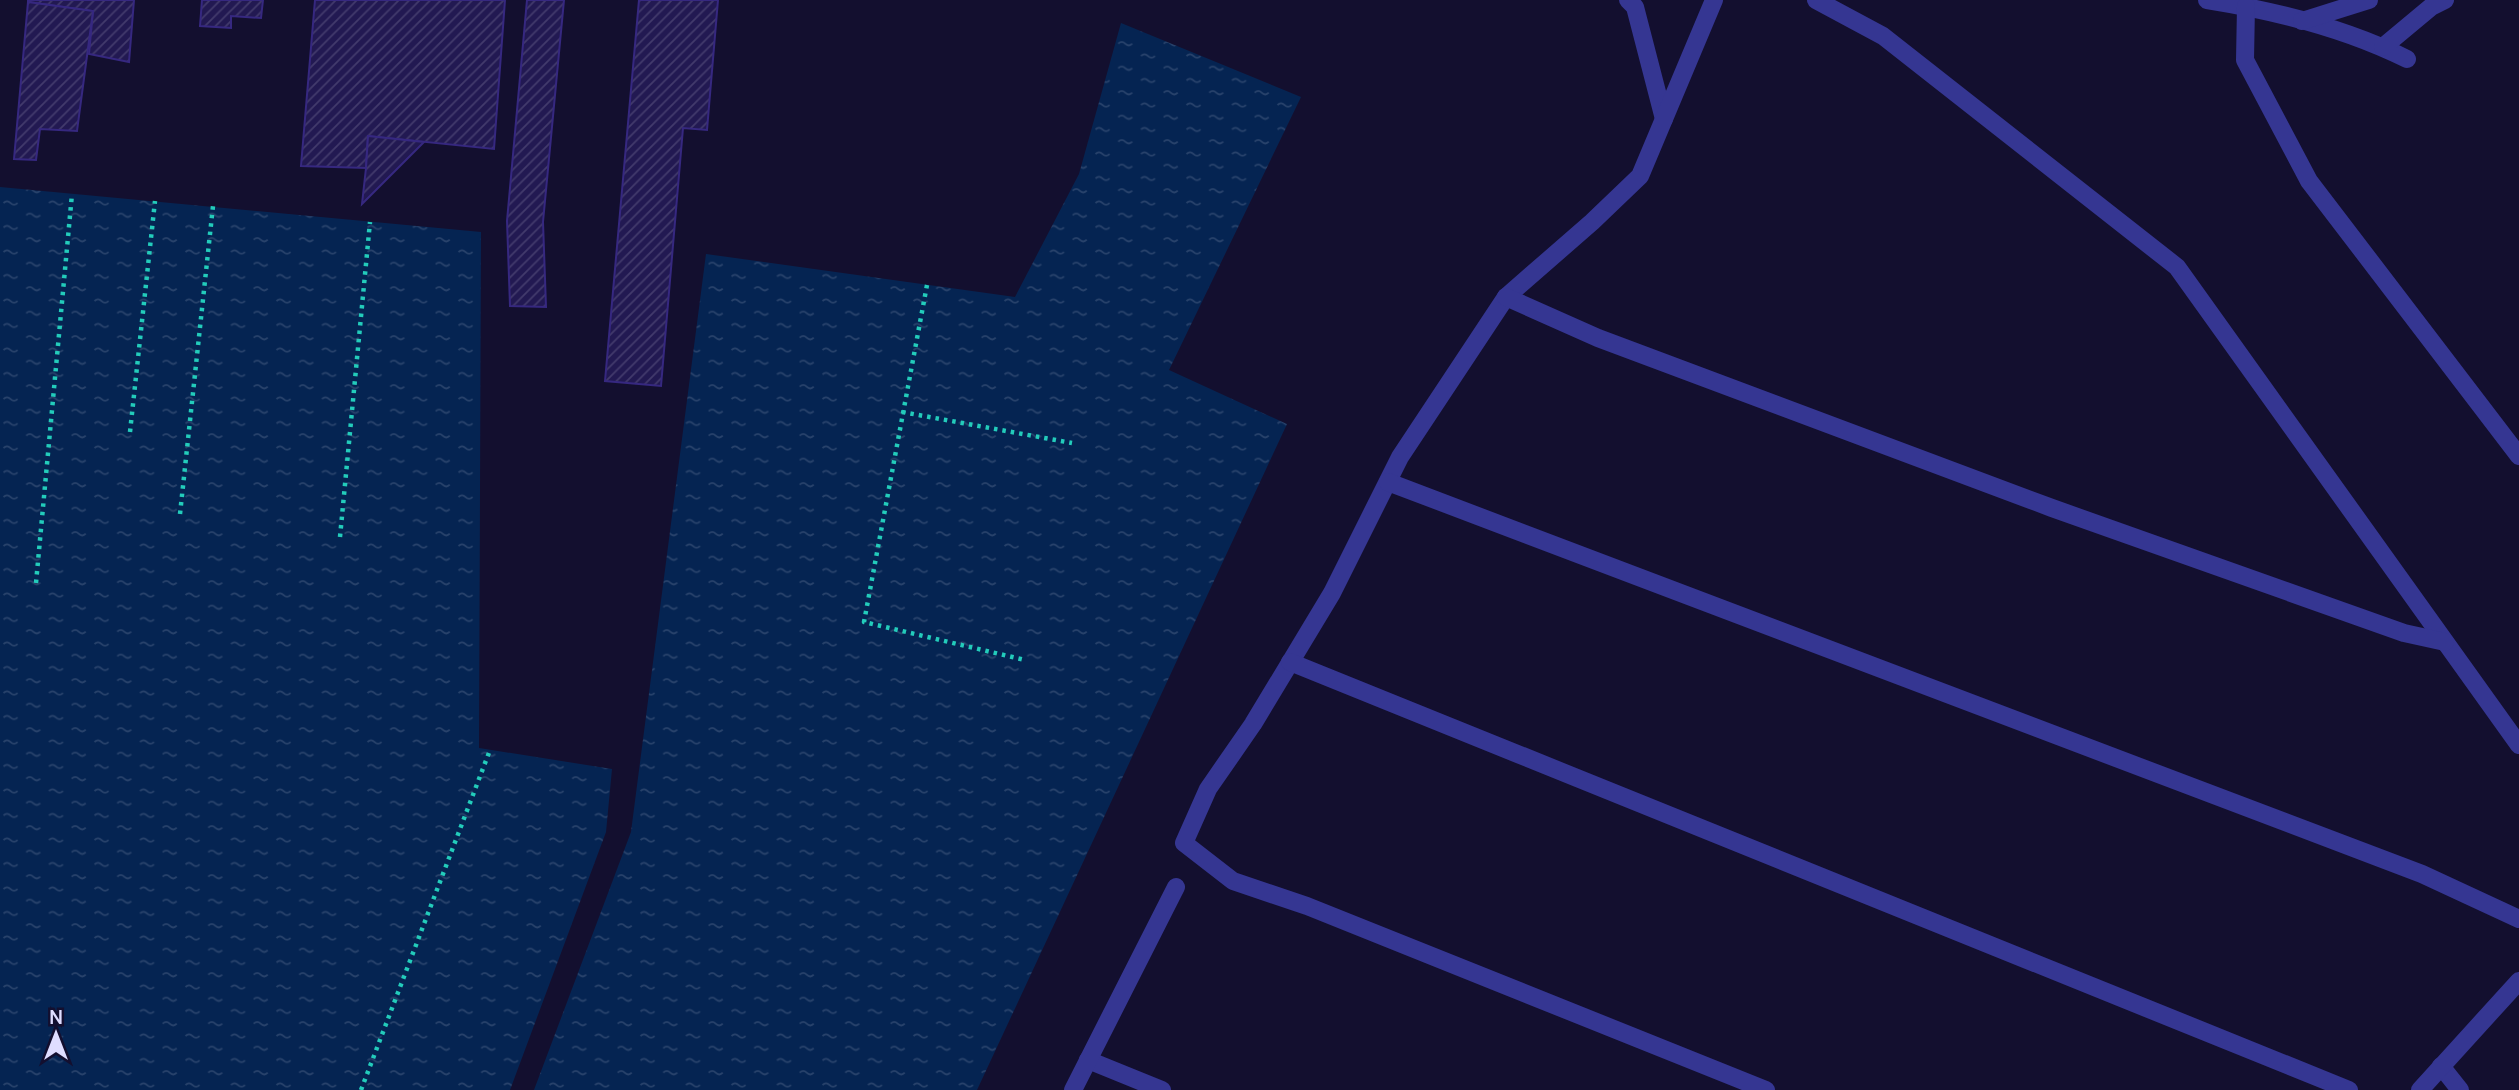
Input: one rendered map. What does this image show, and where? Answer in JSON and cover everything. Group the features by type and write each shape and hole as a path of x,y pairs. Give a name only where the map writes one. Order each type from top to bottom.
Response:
{"lane":[{"path":"1628,0 1635,7 1664,119"},
{"path":"1714,0 1640,176 1506,297 1401,457 1332,593 1208,789 1184,843 1233,881 1307,906 1766,1090"},
{"path":"1816,0 1883,36 2177,267 2519,745"},
{"path":"2207,0 2246,6 2367,40 2407,59"},
{"path":"2302,21 2369,0"},
{"path":"2383,47 2431,7 2445,0"},
{"path":"2246,6 2245,60 2309,181 2519,456"},
{"path":"1506,297 1598,338 2039,503 2404,634 2445,642"},
{"path":"1388,482 2422,874 2519,919"},
{"path":"1290,662 2349,1090"},
{"path":"1073,1090 1176,887"},
{"path":"2420,1090 2519,981"},
{"path":"1088,1060 1162,1090"},
{"path":"2441,1066 2460,1090"}],"path":[{"path":"36,583 72,194"},
{"path":"130,432 155,201"},
{"path":"180,514 213,206"},
{"path":"340,537 370,222"},
{"path":"928,285 864,622 1025,660"},
{"path":"902,412 1072,443"},
{"path":"360,1090 490,750"}],"water":[{"path":"1121,23 1301,97 1169,370 1287,424 977,1090 534,1090 631,832 706,254 1015,297 1079,174"},
{"path":"0,187 481,232 479,748 612,769 606,832 510,1090 0,1090"}],"building":[{"path":"28,0 134,0 129,62 89,54 93,11"},
{"path":"202,0 263,0 261,18 231,16 231,28 200,26"},
{"path":"315,0 505,0 494,149 368,136 366,168 301,166"},
{"path":"527,0 564,0 543,222 546,307 510,306 507,221"},
{"path":"639,0 718,0 707,130 683,128 661,386 605,381"},
{"path":"28,2 93,11 77,131 40,129 36,160 14,159"},
{"path":"368,136 424,142 362,204 366,168"}]}
